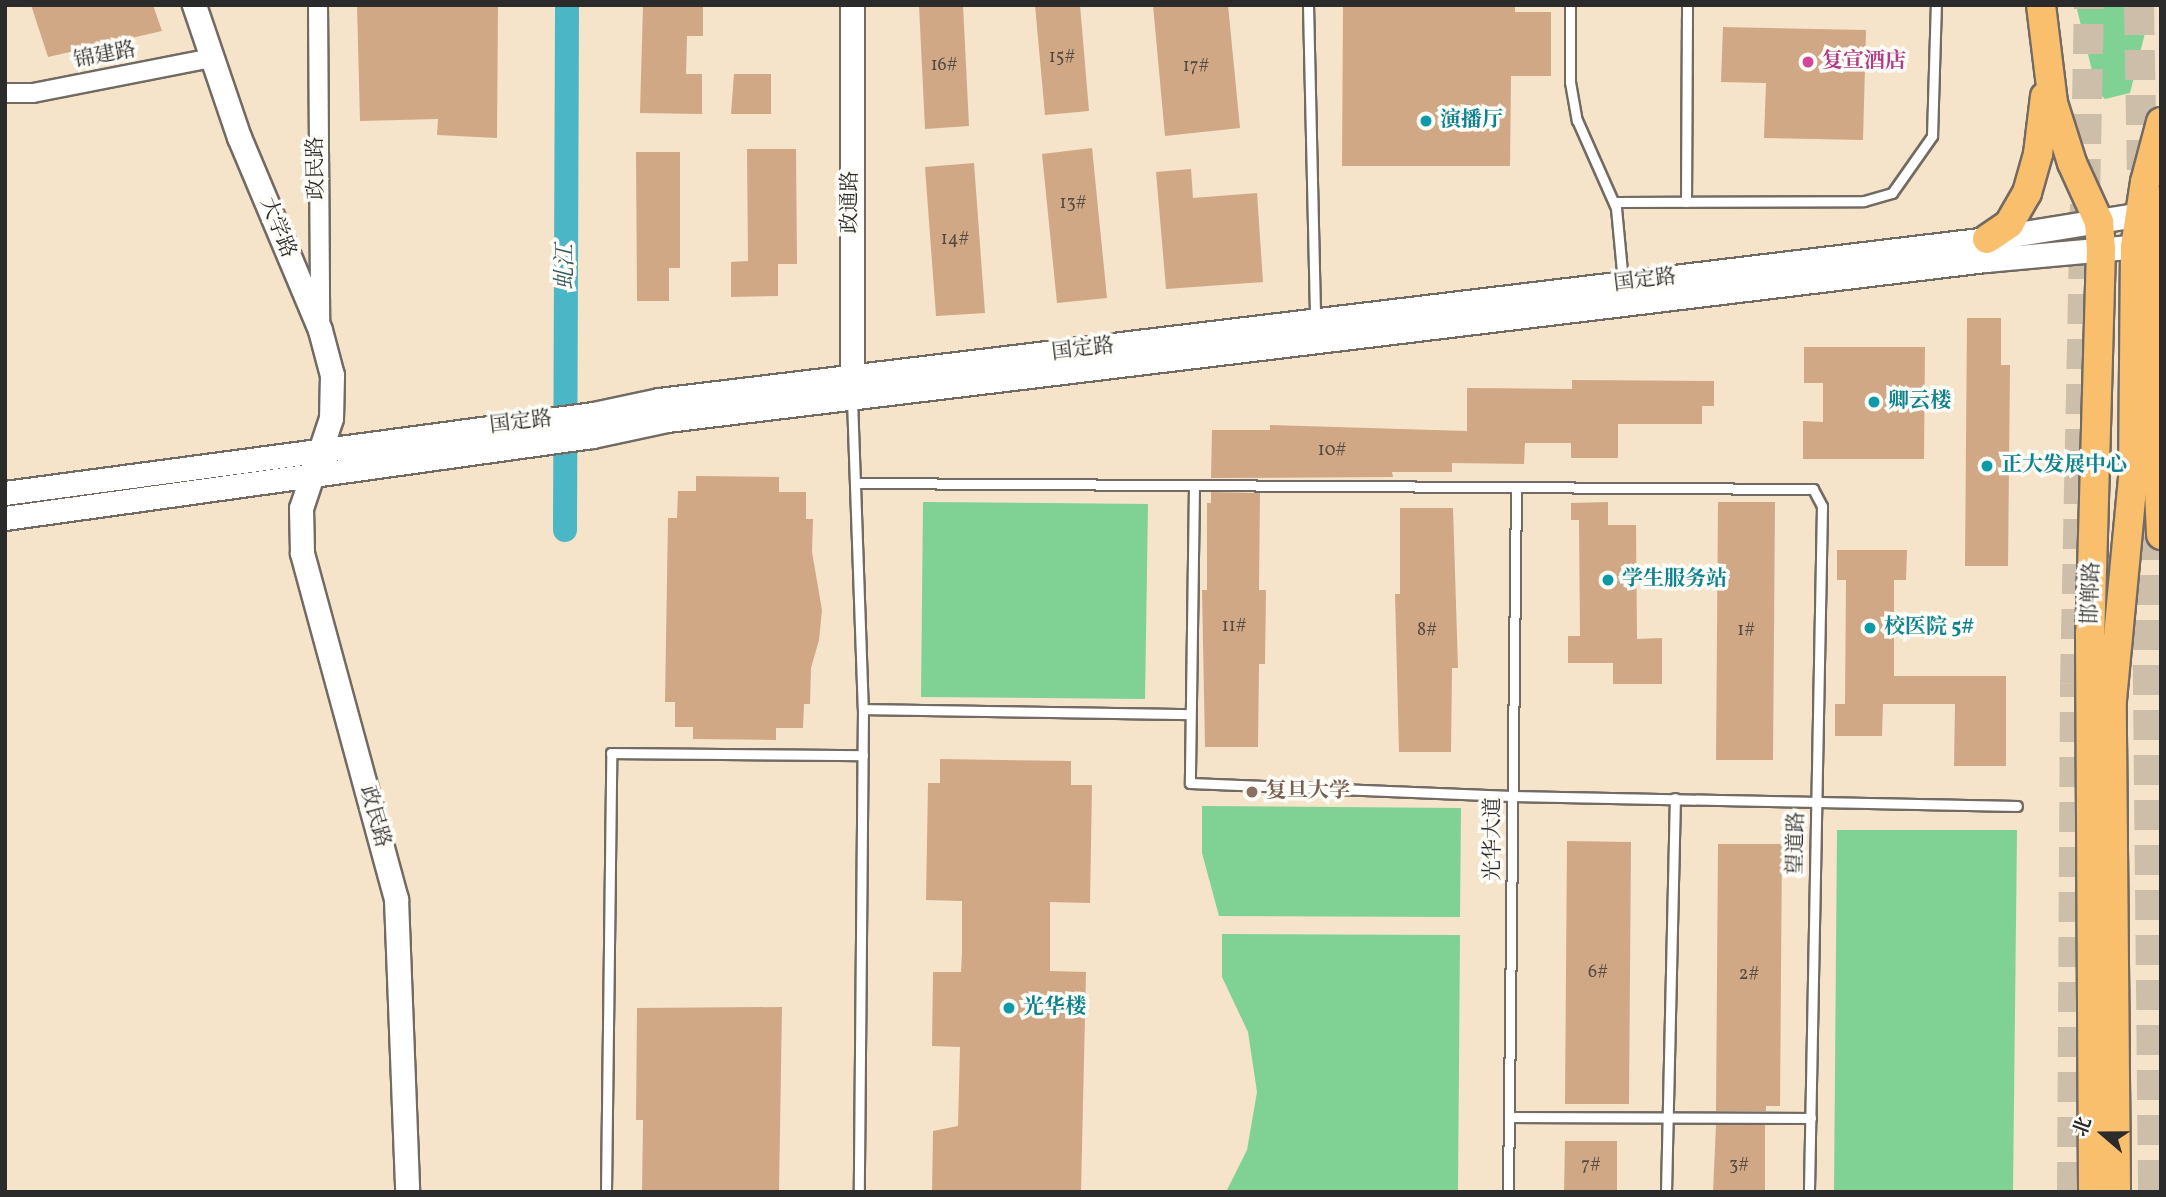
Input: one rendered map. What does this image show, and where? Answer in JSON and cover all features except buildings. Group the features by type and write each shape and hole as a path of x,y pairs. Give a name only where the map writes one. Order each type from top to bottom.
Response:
{"main road":[{"name":"邯郸路","path":"2041,5 2045,51 2064,142 2100,235 2090,633 2093,1192"},
{"path":"1987,239 2009,223 2034,172 2045,105 2045,51"},
{"name":"邯郸路","path":"2116,1192 2112,700 2161,122"},
{"name":"邯郸路","path":"2152,245 2161,535"}],"street":[{"name":"大学路","path":"194,5 212,58 320,330 334,393 321,453"},
{"name":"政民路","path":"318,5 320,330"},
{"name":"政通路","path":"851,389 852,5"},
{"name":"锦建路","path":"5,93 33,93 212,58"},
{"name":"国定路","path":"5,493 321,453 592,425 659,400 851,389 2100,235 2155,209"},
{"name":"国定路","path":"851,389 1315,321 1987,239 2100,235 2152,245"},
{"name":"国定路","path":"5,518 311,475 526,433"},
{"name":"政民路","path":"321,453 301,508 302,553 396,899 407,1192"}],"lane":[{"path":"1308,5 1315,321"},
{"path":"1570,5 1570,82 1577,120 1614,202 1623,284"},
{"path":"1686,202 1687,5"},
{"path":"1614,202 1864,201 1892,193 1932,136 1936,5"},
{"path":"851,389 863,709 859,1192"},
{"path":"856,483 1516,486"},
{"path":"1194,486 1190,783 1512,796 2017,806"},
{"name":"望道路","path":"1516,486 1802,486 1819,495 1809,1192"},
{"name":"光华大道","path":"1508,1192 1516,486"},
{"path":"863,709 1190,714"},
{"path":"606,1192 611,753 863,755"},
{"path":"1666,1192 1675,798"},
{"path":"1509,1117 1811,1118"}],"green space":[{"path":"2076,5 2152,5 2130,93 2105,99 2097,91"},
{"path":"923,502 1148,504 1145,699 921,697"},
{"path":"1202,806 1461,808 1460,917 1219,916 1202,853"},
{"path":"1837,830 2017,830 2013,1192 1834,1192"},
{"path":"1222,934 1460,935 1458,1192 1226,1192 1247,1150 1257,1092 1248,1032 1222,977"}],"waterway":[{"name":"虬江","path":"565,530 567,5"}],"tunnel":[{"path":"2072,1192 2075,684 2089,5"},
{"path":"2139,5 2142,180"},
{"path":"2146,485 2153,1192"}],"place":[{"name":"复宣酒店","path":"1808,62"},
{"name":"演播厅","path":"1426,121"},
{"name":"卿云楼","path":"1874,402"},
{"name":"正大发展中心","path":"1987,466"},
{"name":"学生服务站","path":"1608,580"},
{"name":"校医院 5#","path":"1870,628"},
{"name":"复旦大学","path":"1252,792"},
{"name":"光华楼","path":"1009,1008"}]}
